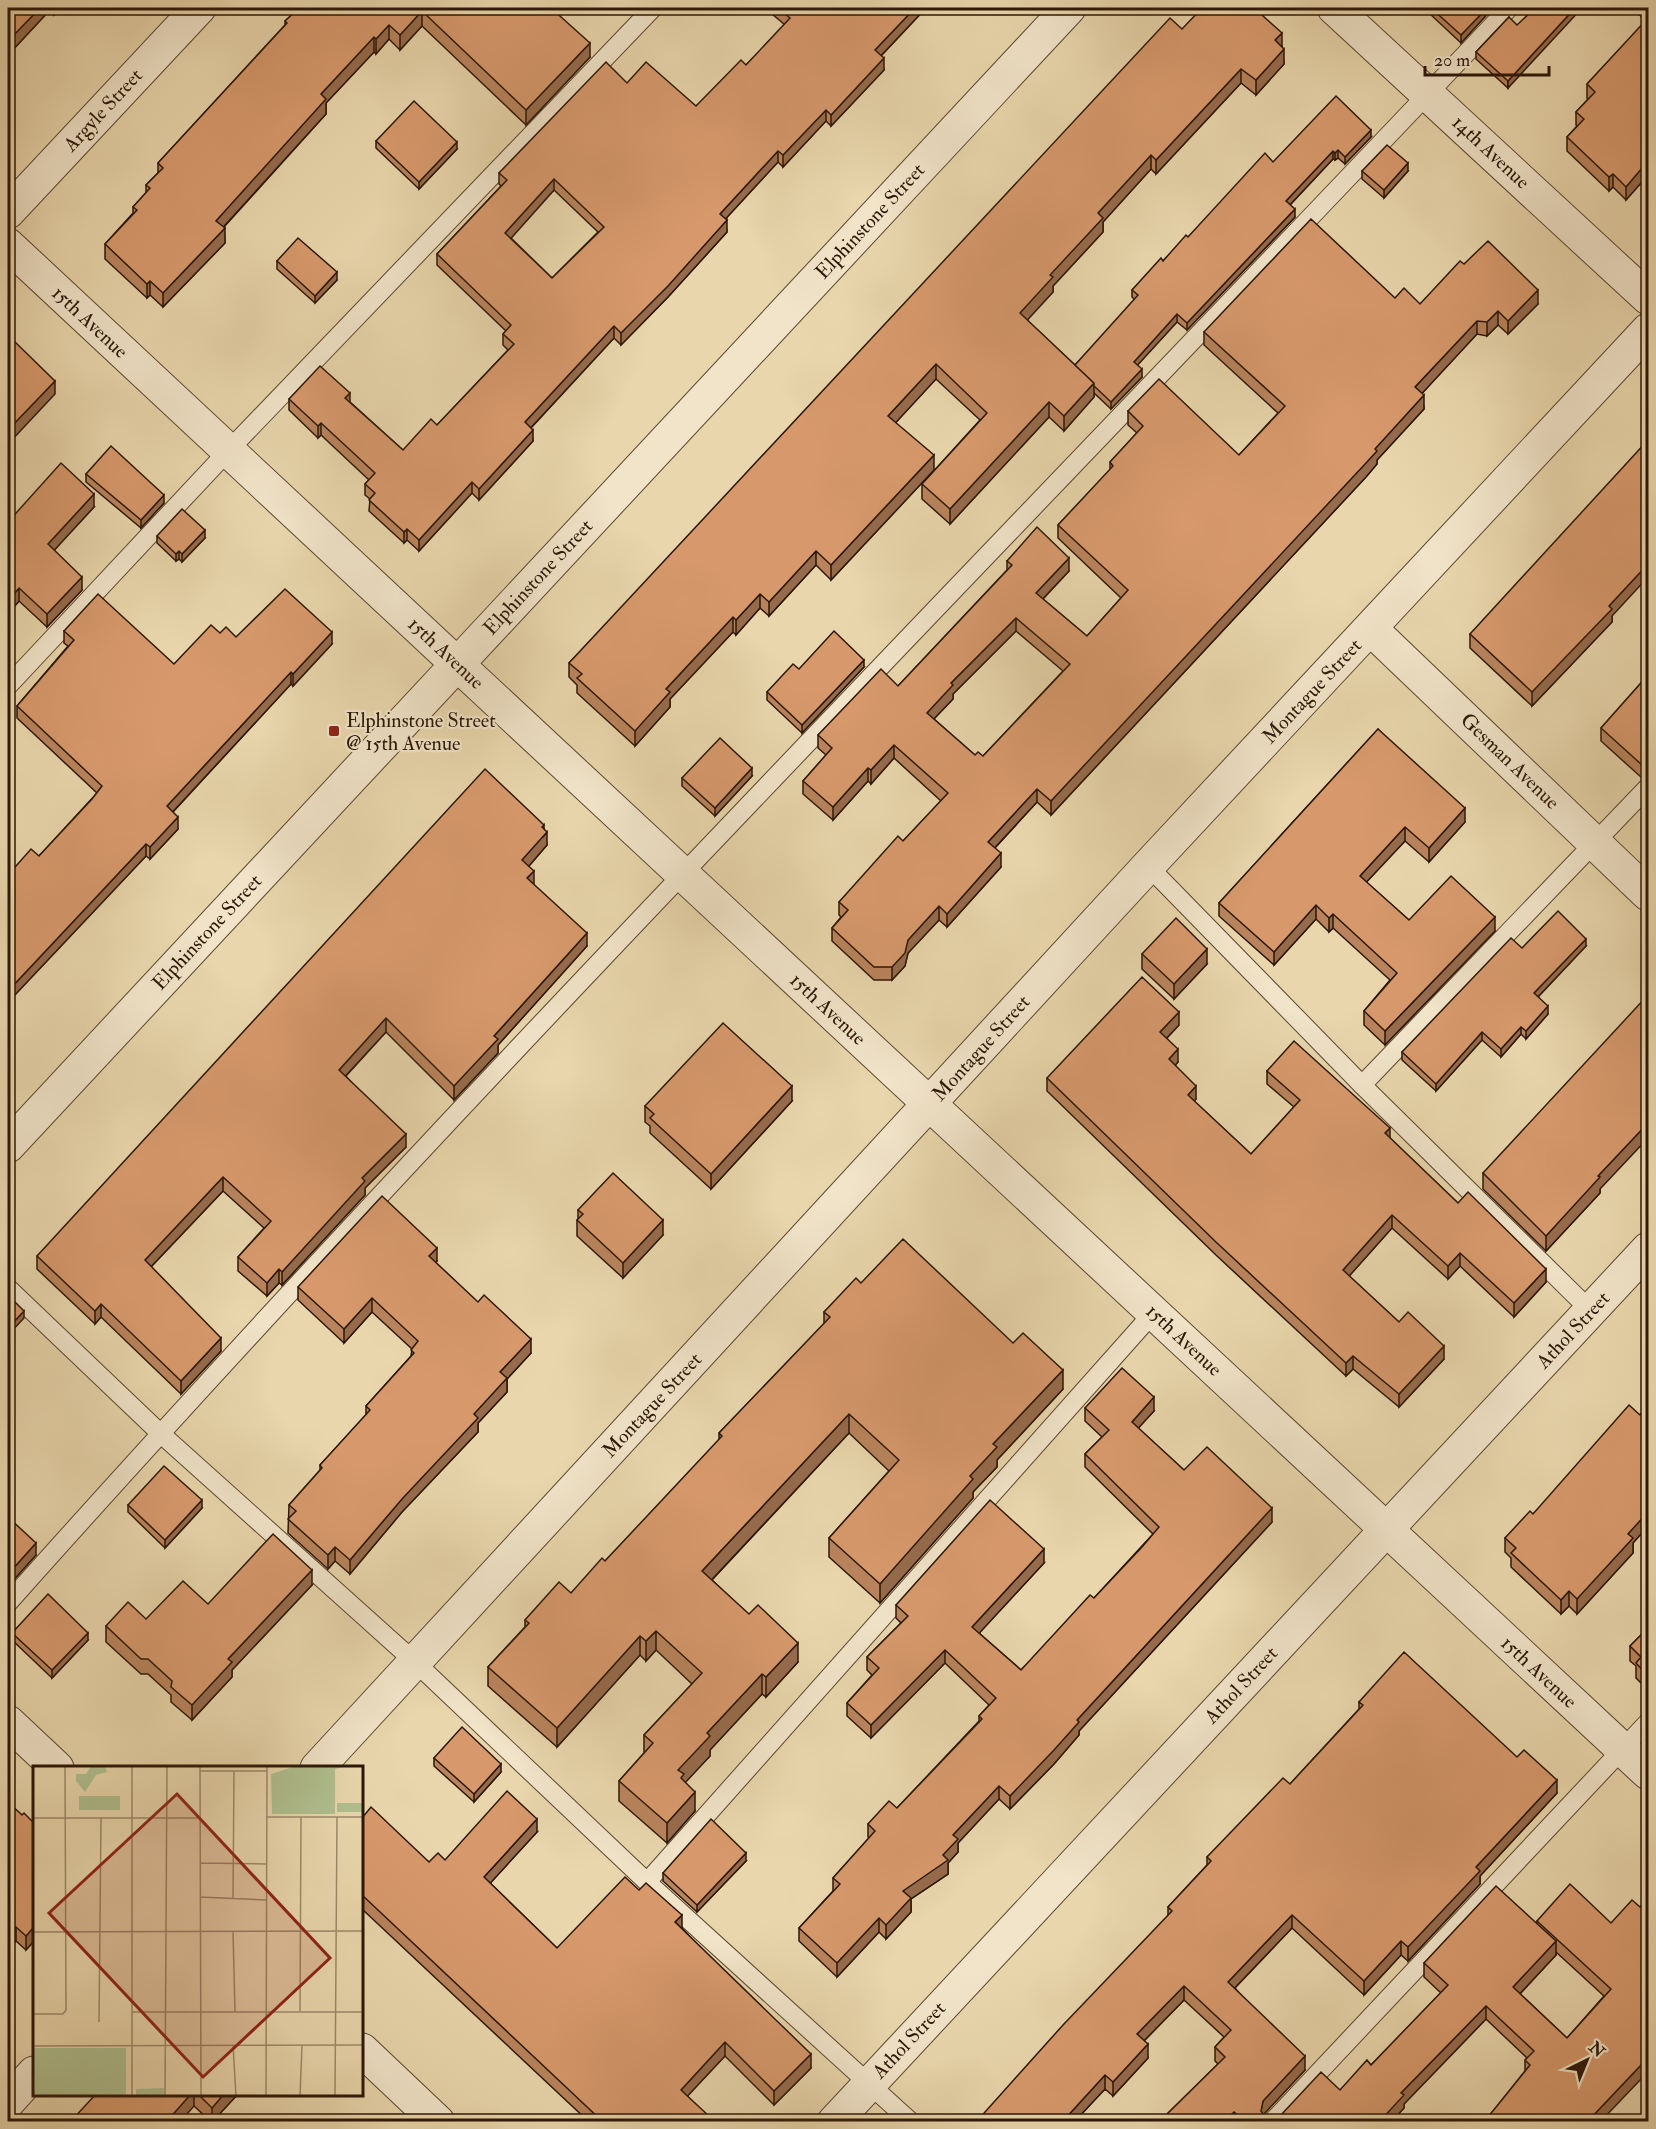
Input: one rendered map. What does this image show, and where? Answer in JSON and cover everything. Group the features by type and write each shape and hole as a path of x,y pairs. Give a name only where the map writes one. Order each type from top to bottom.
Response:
{"street":[{"name":"Argyle Street","path":"8,212 199,8"},
{"name":"Elphinstone Street","path":"8,1146 1069,8"},
{"name":"14th Avenue","path":"1334,8 1648,298"},
{"name":"15th Avenue","path":"8,245 1648,1773"},
{"name":"Montague Street","path":"318,1766 1148,866 1648,330"},
{"name":"Gesman Avenue","path":"1371,629 1648,894"},
{"name":"Athol Street","path":"834,2121 1648,1249"},
{"path":"8,1722 56,1766"},
{"path":"363,2051 422,2116"},
{"path":"8,2102 33,2074"}],"lane":[{"path":"8,686 228,451 653,8"},
{"path":"8,1603 160,1433 682,873 1509,8"},
{"path":"1362,1085 1648,786"},
{"path":"1148,866 1362,1085 1591,1311"},
{"path":"8,1288 160,1433 415,1662 647,1882 911,2121"},
{"path":"647,1882 1154,1312"},
{"path":"1272,2121 1648,1722"}],"building":[{"path":"8,8 40,8 8,41"},
{"path":"299,8 551,8 590,43 526,110 422,11 400,35 389,25 376,39 374,37 321,94 326,99 216,221 225,228 163,293 150,281 147,284 105,244 137,210 133,207 150,188 146,185 163,168 158,163"},
{"path":"778,8 915,8 875,50 884,58 831,115 826,110 783,155 778,151 720,214 727,220 668,286 621,333 614,326 525,422 533,430 479,489 472,482 419,540 407,529 404,532 369,500 375,493 365,484 375,473 321,423 318,426 289,399 320,366 350,393 345,398 403,450 431,419 437,425 514,344 503,334 511,325 437,254 507,180 499,173 606,62 627,83 646,62 696,106 741,60 746,65 790,18","holes":["554,179 604,227 552,278 505,233"]},
{"path":"1202,8 1254,8 1282,33 1275,40 1284,49 1256,80 1241,69 1156,160 1151,155 1098,213 1103,218 1050,275 1053,277 1020,313 1094,383 1064,416 1049,402 950,509 922,484 987,413 936,364 888,416 934,455 831,565 816,551 769,602 760,594 736,620 733,617 666,689 670,692 635,731 577,678 582,674 569,663 1170,18 1182,29"},
{"path":"1431,8 1487,8 1461,35"},
{"path":"1535,8 1575,8 1508,81 1476,52 1509,17 1517,25"},
{"path":"1648,18 1648,161 1626,187 1613,174 1609,177 1567,137 1584,119 1576,112 1595,92 1587,84"},
{"path":"1336,96 1371,130 1345,157 1338,150 1335,153 1333,151 1286,201 1295,209 1187,323 1177,314 1134,362 1142,369 1111,402 1075,365 1138,295 1132,290 1161,258 1163,261 1186,235 1188,237 1265,153 1273,162"},
{"path":"414,101 457,142 419,182 376,141"},
{"path":"1387,145 1408,163 1384,190 1362,171"},
{"path":"1311,219 1395,298 1404,288 1420,304 1460,261 1464,264 1488,241 1538,290 1508,321 1498,311 1487,322 1477,321 1415,387 1424,395 1375,449 1377,451 1051,801 1037,789 988,842 1001,853 947,914 939,906 908,940 905,953 892,967 874,967 832,928 848,910 839,902 898,836 903,841 948,793 894,745 871,770 868,768 833,807 803,781 832,748 818,735 881,669 898,686 1012,565 1007,561 1037,527 1069,558 1036,593 1087,636 1128,590 1058,525 1113,466 1110,462 1143,426 1128,411 1159,379 1239,455 1285,406 1204,332","holes":["1016,618 1070,664 983,756 978,752 975,755 927,713 953,685 951,683"]},
{"path":"298,238 337,272 315,296 277,261"},
{"path":"14,341 55,381 8,430 8,348"},
{"path":"1648,440 1648,564 1609,606 1612,609 1532,692 1470,634"},
{"path":"111,446 164,495 141,520 86,474"},
{"path":"61,463 94,494 48,544 82,577 47,614 19,588 8,601 8,522"},
{"path":"182,509 205,530 182,554 179,551 176,554 157,536"},
{"path":"285,589 332,632 293,674 291,672 167,806 178,817 150,847 146,844 8,991 8,875 31,849 39,856 102,786 17,706 74,640 64,631 98,594 174,664 211,625 220,633 226,627 236,637"},
{"path":"834,631 864,660 802,725 767,692 793,664 799,669"},
{"path":"1648,675 1648,763 1642,765 1601,728"},
{"path":"1378,729 1465,808 1429,848 1405,827 1360,876 1409,920 1451,876 1495,917 1385,1031 1364,1011 1397,973 1333,914 1329,918 1316,905 1274,952 1219,903"},
{"path":"720,738 752,768 715,808 682,778"},
{"path":"485,769 544,825 542,827 547,832 522,860 534,871 527,878 587,933 494,1036 498,1039 454,1086 386,1018 339,1070 406,1134 362,1178 365,1181 282,1272 279,1269 267,1283 238,1257 271,1221 223,1177 145,1260 221,1338 181,1381 101,1304 95,1311 37,1256"},
{"path":"1558,911 1586,939 1534,993 1548,1006 1526,1031 1521,1027 1501,1049 1482,1032 1436,1084 1402,1052 1511,938 1522,948"},
{"path":"1176,918 1207,949 1174,984 1142,954"},
{"path":"1142,977 1179,1012 1160,1032 1178,1049 1169,1059 1196,1086 1188,1095 1251,1154 1300,1100 1267,1071 1294,1041 1390,1128 1385,1133 1458,1203 1468,1192 1546,1269 1514,1303 1460,1253 1448,1266 1392,1215 1343,1270 1399,1322 1408,1312 1444,1346 1399,1394 1353,1356 1346,1363 1217,1243 1047,1078"},
{"path":"1648,995 1648,1123 1546,1236 1483,1173"},
{"path":"723,1023 792,1086 711,1174 650,1118 654,1114 645,1106"},
{"path":"613,1173 663,1220 623,1263 577,1220 583,1214 578,1210"},
{"path":"382,1196 437,1248 429,1256 478,1302 484,1295 531,1339 500,1372 507,1378 474,1414 478,1418 402,1499 350,1560 335,1547 328,1555 288,1519 296,1511 289,1505 322,1468 320,1465 370,1410 366,1406 414,1353 411,1350 418,1341 372,1298 344,1329 298,1287"},
{"path":"903,1239 1013,1343 1023,1333 1063,1370 993,1444 997,1447 970,1476 973,1479 880,1584 829,1538 899,1460 849,1414 702,1571 749,1614 758,1605 798,1643 766,1677 762,1674 707,1733 710,1736 678,1770 684,1774 681,1778 695,1792 667,1823 619,1781 653,1743 644,1735 702,1673 656,1631 646,1641 640,1636 557,1728 488,1667 529,1623 525,1620 559,1582 571,1593 602,1558 605,1561 722,1436 719,1433 830,1317 824,1312 856,1278 861,1283"},
{"path":"8,1295 24,1311 8,1328"},
{"path":"1122,1368 1154,1397 1132,1422 1184,1470 1207,1447 1272,1508 1077,1720 1079,1722 1054,1750 1010,1796 999,1786 953,1835 958,1839 943,1855 948,1860 903,1891 911,1898 886,1925 879,1918 837,1963 799,1928 840,1884 833,1878 875,1831 868,1824 889,1801 897,1808 982,1719 979,1716 996,1698 945,1650 871,1725 847,1703 879,1668 867,1657 908,1616 896,1605 990,1500 1044,1549 972,1627 1021,1670 1090,1595 1094,1598 1142,1547 1159,1527 1085,1454 1109,1430 1085,1408"},
{"path":"1629,1405 1640,1415 1648,1407 1648,1499 1646,1501 1648,1512 1628,1534 1633,1538 1577,1599 1569,1591 1561,1600 1511,1553 1516,1548 1505,1538 1530,1511 1533,1514"},
{"path":"164,1466 202,1500 165,1540 128,1505"},
{"path":"8,1493 14,1499 8,1506"},
{"path":"8,1517 36,1543 10,1572 8,1569"},
{"path":"273,1534 312,1570 228,1659 232,1662 192,1705 171,1687 172,1681 148,1659 141,1659 106,1626 128,1602 146,1619 183,1581 208,1604"},
{"path":"48,1594 88,1633 52,1670 12,1633"},
{"path":"1648,1628 1648,1676 1636,1663 1641,1657 1630,1646"},
{"path":"1404,1652 1517,1757 1524,1750 1557,1780 1476,1867 1480,1871 1408,1947 1401,1941 1364,1981 1292,1915 1228,1982 1305,2056 1263,2101 1261,2111 1265,2117 1270,2119 1280,2116 1321,2072 1340,2090 1367,2060 1371,2065 1448,1985 1424,1963 1496,1886 1556,1941 1513,1987 1567,2038 1611,1989 1537,1921 1570,1884 1611,1923 1632,1900 1640,1907 1648,1898 1648,2062 1644,2067 1642,2064 1588,2121 1483,2121 1530,2065 1525,2060 1534,2051 1486,2006 1401,2093 1404,2095 1380,2121 1245,2121 1234,2112 1225,2121 1160,2121 1225,2057 1215,2047 1231,2030 1184,1986 1137,2034 1148,2044 1113,2082 1105,2075 1063,2121 977,2121 1063,2025 1172,1911 1168,1907 1211,1861 1207,1857 1283,1778 1290,1784 1363,1705 1359,1702"},
{"path":"462,1727 501,1764 474,1794 434,1758"},
{"path":"507,1791 537,1819 484,1877 557,1948 625,1877 639,1890 646,1883 682,1915 675,1922 811,2054 774,2091 725,2042 681,2090 711,2118 710,2121 602,2121 363,1896 363,1817 371,1807 429,1862 438,1853 445,1860"},
{"path":"8,1802 33,1822 33,1928 26,1936 16,1927 8,1936"},
{"path":"711,1819 746,1853 697,1905 663,1873"},
{"path":"94,2096 189,2096 167,2121 71,2121"},
{"path":"200,2096 222,2096 212,2108"}],"place":[{"name":"Elphinstone Street @ 15th Avenue","path":"334,731"}]}
